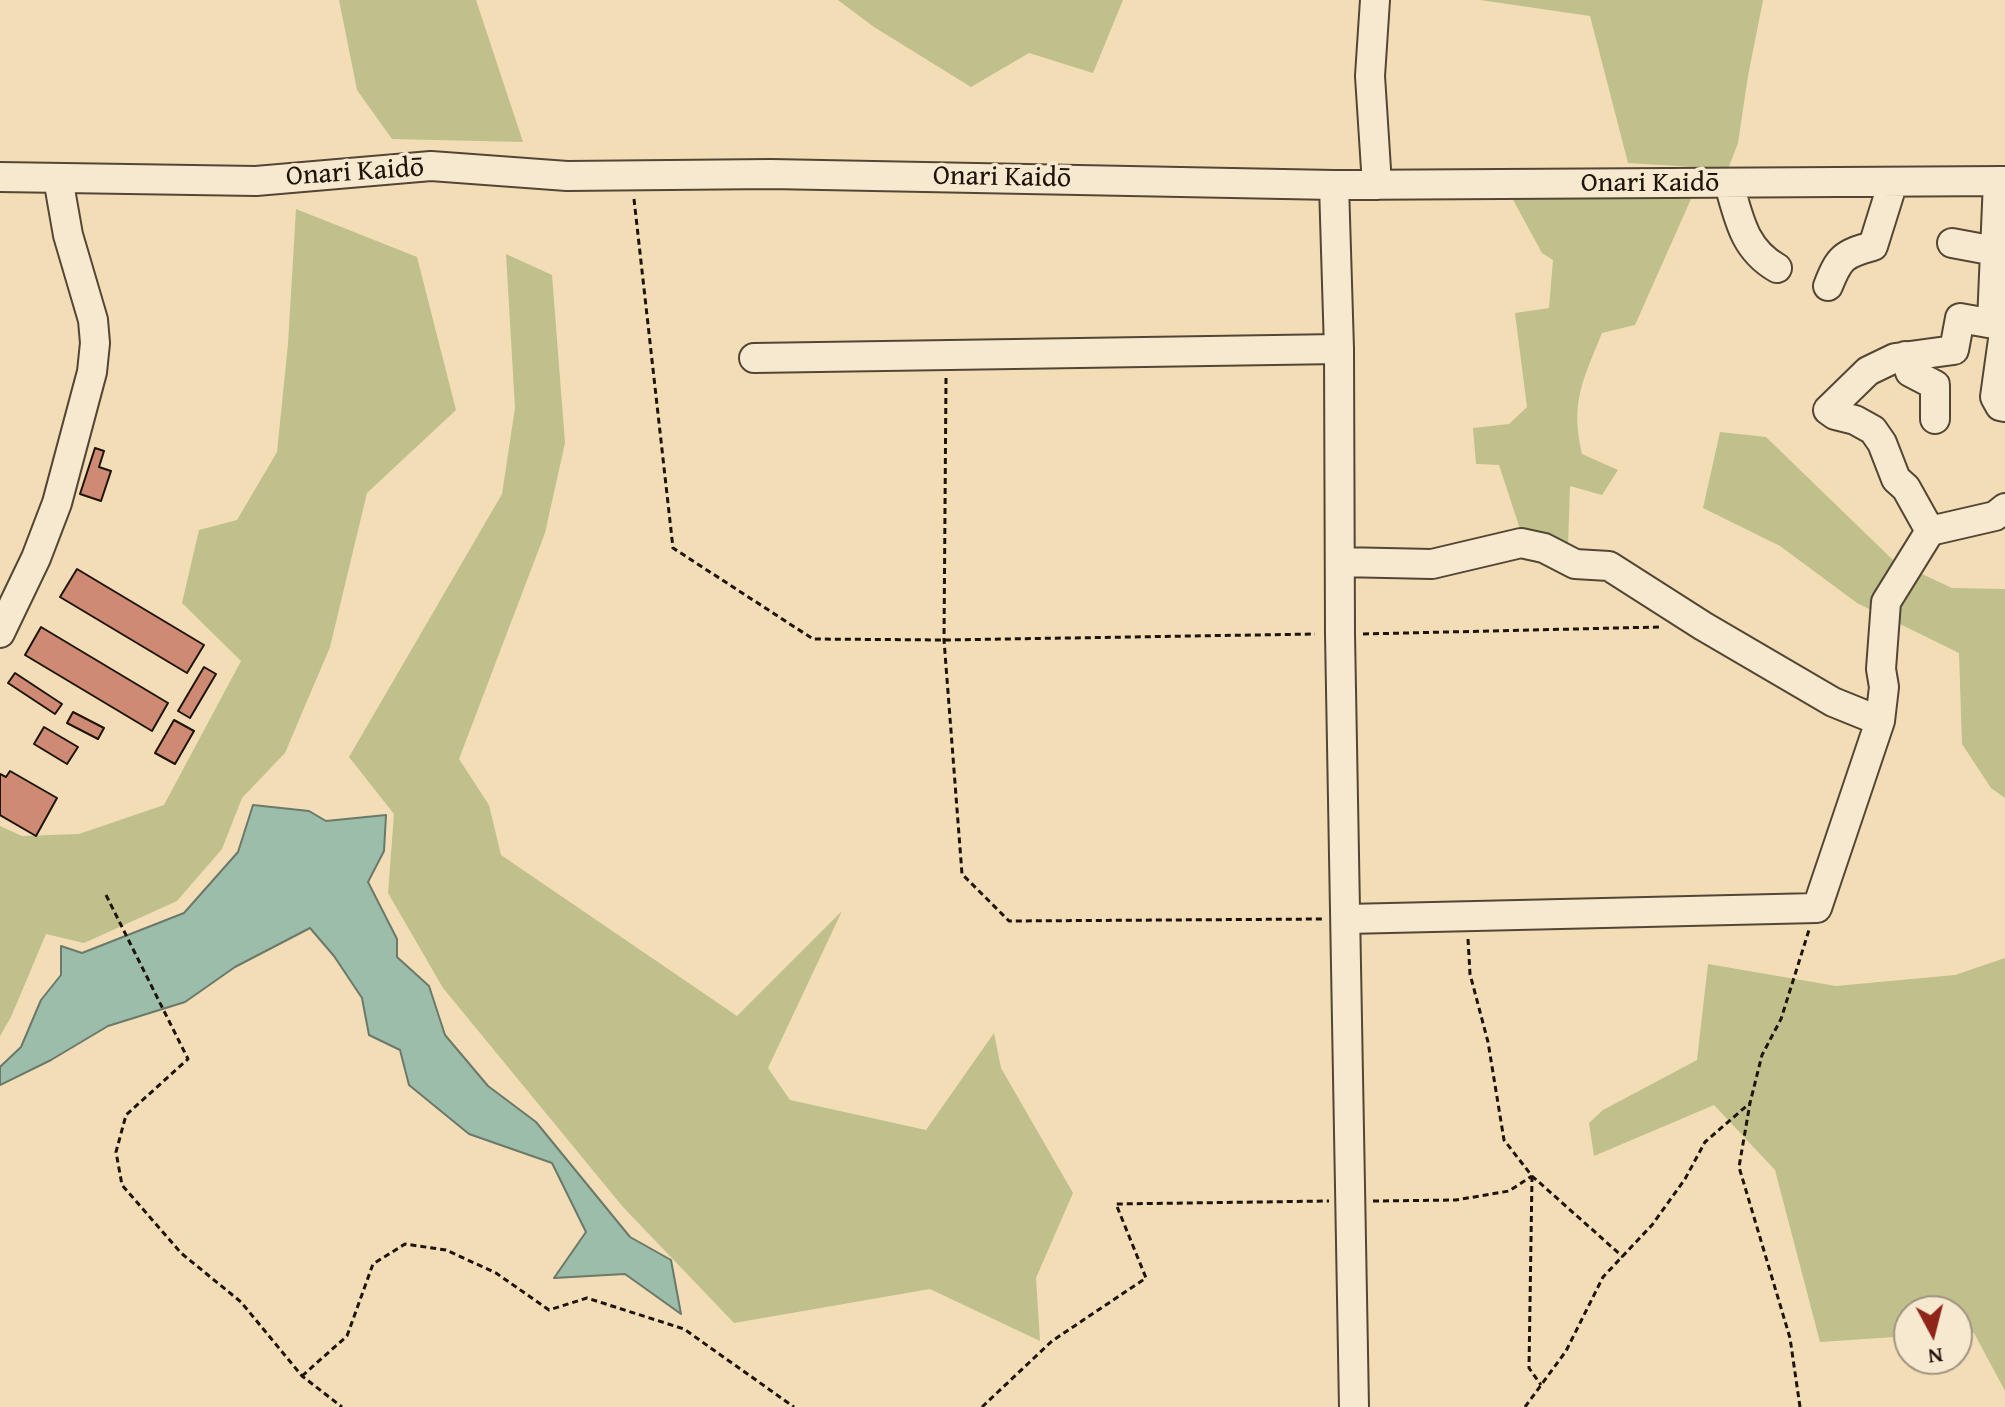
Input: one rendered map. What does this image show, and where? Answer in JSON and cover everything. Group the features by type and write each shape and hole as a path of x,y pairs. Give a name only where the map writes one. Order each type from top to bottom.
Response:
{"street":[{"path":"1375,0 1370,76 1377,185"},
{"name":"Onari Kaidō","path":"0,177 256,181 431,166 567,176 771,174 1334,185 2002,181"},
{"path":"0,633 36,558 57,503 92,372 95,343 93,320 68,235 58,178"},
{"path":"2002,181 1995,251 2000,324 1995,397 2000,406 2005,407"},
{"path":"1828,286 1838,261 1855,250 1873,246 1893,182"},
{"path":"1729,184 1752,248 1777,268"},
{"path":"1334,185 1354,1407"},
{"path":"1952,243 1995,251"},
{"path":"1930,531 1906,488 1896,479 1882,443 1873,430 1828,410 1868,371 1895,358 1954,350 1960,318 2000,324"},
{"path":"754,358 1339,349"},
{"path":"1905,356 1910,372 1935,385 1935,419"},
{"path":"1347,919 1817,908 1880,721 1886,602 1930,531 1995,516 2005,508"},
{"path":"1340,562 1432,564 1521,543 1544,548 1575,564 1609,566 1703,626 1833,702 1880,721"}],"path":[{"path":"631,176 673,548 813,639 944,640 1703,626"},
{"path":"946,355 944,640 962,874 1009,921 1347,919"},
{"path":"106,895 188,1059 126,1115 116,1152 122,1185 181,1253 241,1302 302,1376 342,1407"},
{"path":"1800,1407 1790,1338 1739,1167 1762,1055 1781,1019 1817,908"},
{"path":"1466,917 1470,974 1488,1042 1504,1140 1532,1176 1623,1257"},
{"path":"1525,1407 1566,1351 1603,1277 1652,1225 1685,1179 1705,1142 1750,1103"},
{"path":"982,1407 1052,1341 1146,1278 1116,1204 1456,1200 1509,1191 1532,1176"},
{"path":"1532,1176 1529,1368 1541,1385"},
{"path":"302,1376 347,1336 373,1264 405,1244 446,1250 496,1273 549,1310 587,1298 684,1329 794,1407"}],"green space":[{"path":"339,0 476,0 523,142 392,139 357,90"},
{"path":"838,0 1123,0 1093,73 1029,53 971,87 874,27"},
{"path":"1480,0 1763,0 1738,143 1728,169 1628,163 1590,16"},
{"path":"1511,196 1691,199 1635,325 1602,333 1584,378 1577,420 1582,454 1618,470 1602,495 1570,486 1568,546 1522,535 1499,465 1476,464 1473,428 1509,424 1527,407 1515,313 1549,308 1553,260 1542,253"},
{"path":"296,209 417,257 456,410 367,493 330,647 285,753 242,798 222,849 177,901 84,943 46,934 0,1036 0,826 22,836 79,834 164,805 241,661 182,603 199,530 237,520 277,452 288,344"},
{"path":"506,254 552,275 565,443 545,533 459,759 489,805 501,855 737,1016 842,911 768,1068 790,1100 926,1130 994,1033 1001,1068 1073,1193 1036,1278 1040,1341 930,1289 734,1323 623,1207 443,988 388,893 394,814 349,757 502,494 515,408"},
{"path":"1720,432 1766,437 1894,561 1952,588 2005,589 2005,798 1991,788 1962,744 1959,653 1857,603 1780,546 1703,508"},
{"path":"2005,958 2005,1391 1973,1333 1973,1295 1893,1295 1893,1337 1820,1342 1775,1170 1714,1105 1594,1156 1589,1123 1603,1110 1697,1060 1708,964 1836,986 1955,975"}],"shaded area":[{"path":"253,805 309,811 326,821 386,815 384,851 368,882 397,939 397,957 429,986 445,1035 488,1086 536,1122 630,1237 671,1260 681,1314 625,1274 554,1278 586,1232 552,1163 469,1134 409,1085 400,1050 369,1035 362,998 334,956 310,928 235,967 185,1002 108,1026 51,1060 0,1085 0,1067 21,1047 41,1000 61,975 61,946 82,953 184,913 238,852"}],"building":[{"path":"95,448 104,451 99,467 111,471 101,501 80,494"},
{"path":"77,569 204,645 187,673 60,597"},
{"path":"41,627 168,703 152,731 25,655"},
{"path":"204,667 216,674 190,718 178,711"},
{"path":"15,673 62,704 55,714 8,683"},
{"path":"73,712 104,728 98,739 67,723"},
{"path":"174,720 194,731 175,764 155,753"},
{"path":"44,727 78,747 67,764 34,744"},
{"path":"10,771 57,798 36,836 0,815 0,774 6,777"}]}
